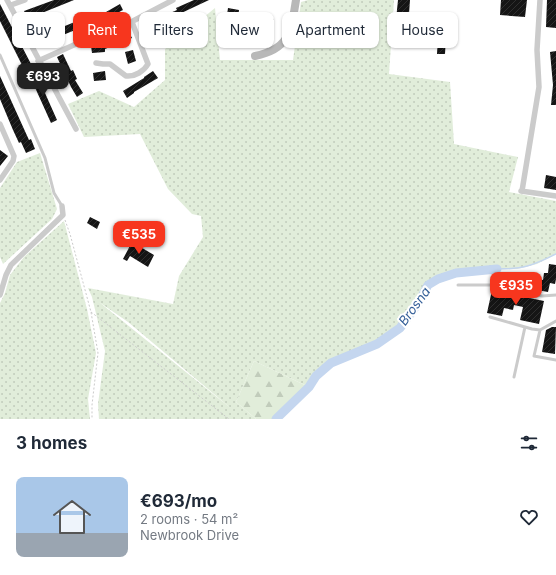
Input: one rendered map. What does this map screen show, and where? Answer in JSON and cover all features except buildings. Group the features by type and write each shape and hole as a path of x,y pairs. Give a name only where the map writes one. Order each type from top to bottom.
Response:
{"street":[{"path":"25,0 9,3 76,129"},
{"path":"255,56 268,54 284,42 292,25 296,0"},
{"path":"540,0 537,50 539,87 521,191 556,196"},
{"path":"96,62 110,64 126,76 137,74 147,66 148,64 132,22 169,1"},
{"path":"38,60 73,45"},
{"path":"0,124 14,156 13,161 0,180"},
{"path":"0,295 6,275 12,265 63,215 62,206"}],"lane":[{"path":"0,55 45,158 54,194 62,206"},
{"path":"458,285 491,285 542,296 556,295"},
{"path":"490,317 540,330 556,322"},
{"path":"514,377 525,327"},
{"path":"540,330 534,356 556,360"}],"path":[{"path":"63,215 70,234 91,312 98,353 92,405 92,419"},
{"path":"91,312 229,419"}],"green space":[{"path":"308,0 394,0 393,12 387,12 387,48 391,48 389,74 450,82 454,144 518,157 509,192 556,201 556,254 537,264 517,269 497,269 456,273 438,279 428,285 419,302 400,328 377,344 331,363 316,376 309,387 254,361 236,402 256,419 99,419 98,404 105,351 92,297 88,288 173,304 179,276 203,237 201,216 192,214 168,189 140,134 84,137 68,104 99,91 134,107 165,80 166,48 208,48 208,14 215,8 216,48 219,48 220,60 293,60 295,48 379,48 379,12 300,12 301,2","holes":["99,302 128,322 233,410"]},
{"path":"40,153 57,209 52,219 3,264 0,257 0,188 17,162"},
{"path":"64,221 87,309 96,353 88,399 90,419 0,419 0,303 5,293 10,275 24,257"},
{"path":"254,361 309,387 276,419 256,419 236,402"}],"waterway":[{"name":"Brosna","path":"497,269 527,266 556,254"},
{"name":"Brosna","path":"276,419 309,387 316,376 331,363 377,344 400,328 419,302 428,285 438,279 456,273 497,269"}]}
